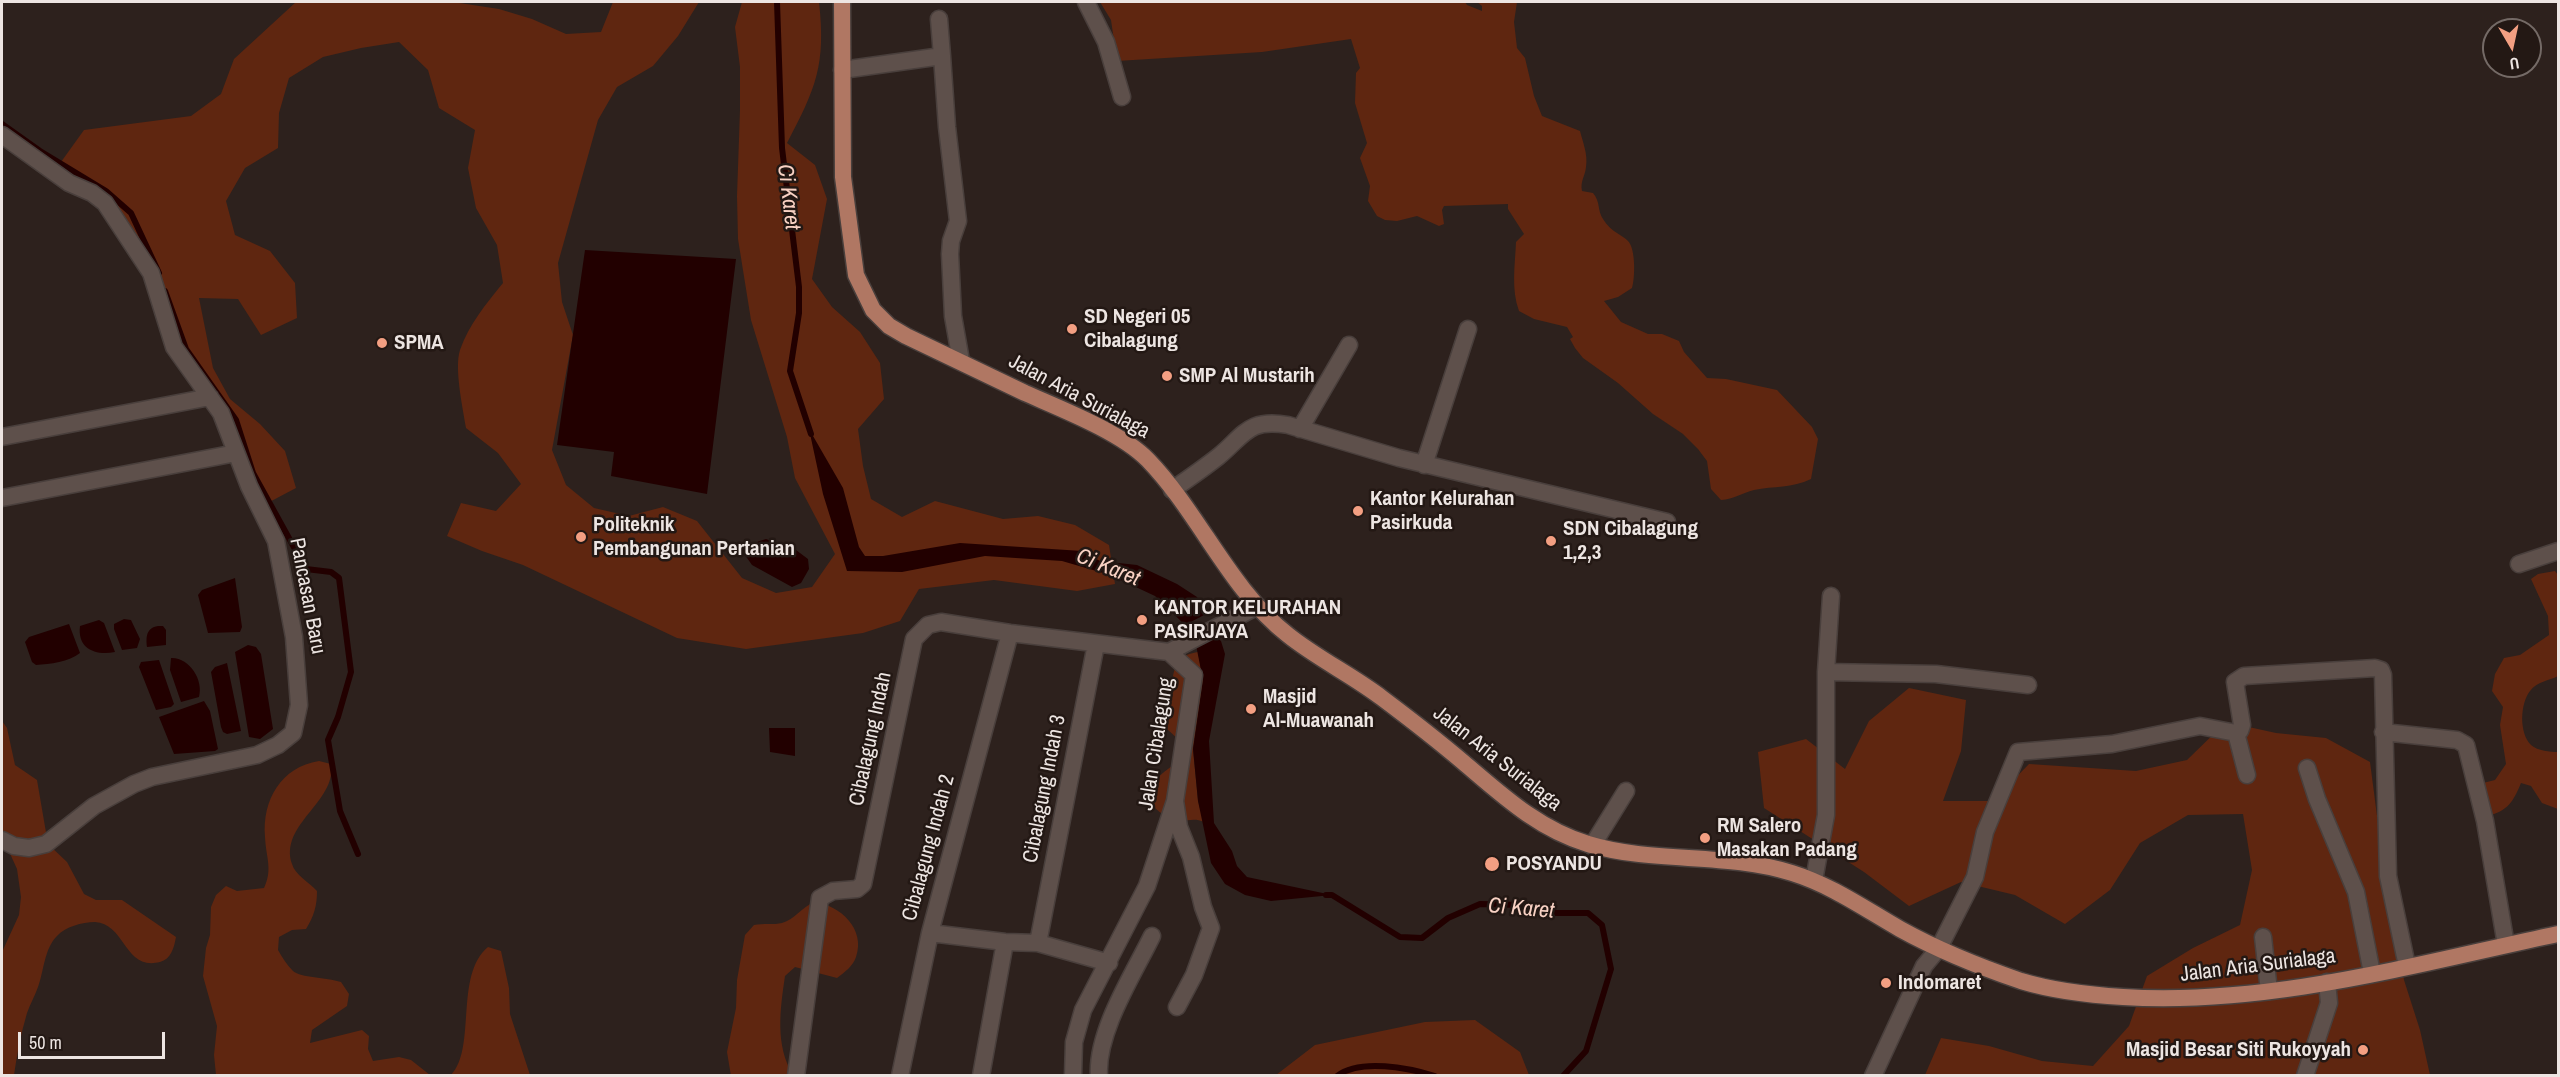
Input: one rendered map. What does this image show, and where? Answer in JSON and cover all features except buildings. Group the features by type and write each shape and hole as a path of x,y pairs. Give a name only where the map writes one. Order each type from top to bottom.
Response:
{"main road":[{"name":"Jalan Aria Surialaga","path":"842,2 843,177 856,275 873,310 889,326 1116,436 1145,456 1256,607 1294,640 1375,692 1528,816 1558,833 1592,846 1621,852 1764,865 1814,880 1939,948 2029,983 2089,994 2181,1000 2212,999 2327,982 2559,934"}],"street":[{"path":"1086,2 1106,42 1122,97"},
{"path":"939,19 946,127 958,221 951,241 950,254 953,316 961,362"},
{"path":"842,70 942,56"},
{"name":"Pancasan Baru","path":"2,135 69,183 92,193 105,203 151,273 174,347 221,413 249,486 276,541 284,577 298,677 299,705 293,733 278,746 257,755 152,777 134,784 94,806 45,844 29,848 14,846 2,840"},
{"path":"1424,465 1468,329"},
{"path":"1300,429 1349,345"},
{"path":"2,437 210,397"},
{"path":"1172,490 1218,456 1243,432 1256,424 1276,423 1424,465 1668,522"},
{"path":"2,498 236,453"},
{"path":"2519,564 2559,551"},
{"path":"1814,880 1826,815 1826,672 1832,596"},
{"name":"Jalan Cibalagung","path":"1074,1076 1074,1042 1087,1000 1109,963 1147,885 1175,801 1194,675 1169,652 1187,645 1256,607"},
{"name":"Cibalagung Indah","path":"796,1076 820,898 832,891 857,889 865,877 914,639 928,625 941,622 1010,633 1169,652"},
{"name":"Cibalagung Indah 2","path":"900,1076 930,933 1010,633"},
{"name":"Cibalagung Indah 3","path":"1038,943 1096,644"},
{"path":"1873,1076 1924,966 1939,948 1975,877 1985,832 2018,752 2112,744 2200,726 2236,733 2240,731 2242,725 2235,682 2244,676 2308,674 2375,668 2381,670 2383,675 2388,876 2407,966"},
{"path":"1826,672 1936,674 2028,685"},
{"path":"2383,732 2457,740 2466,745 2485,821 2506,945"},
{"path":"2236,733 2247,775"},
{"path":"2307,768 2317,799 2356,892 2372,973"},
{"path":"1592,846 1626,791"},
{"path":"1175,801 1179,827 1191,857 1203,907 1211,928 1194,975 1177,1007"},
{"path":"930,933 1005,942 1038,943 1109,963"},
{"path":"1099,1076 1098,1062 1106,1035 1152,936"},
{"path":"2263,937 2269,991"},
{"path":"981,1076 1005,942"},
{"path":"2305,1076 2329,1003 2327,982"}],"shaded area":[{"path":"296,2 453,2 499,9 532,19 566,34 601,32 613,2 699,2 678,36 653,66 617,87 598,120 558,263 562,302 573,335 552,450 566,485 594,508 629,516 663,507 697,521 742,578 776,593 812,587 835,554 795,478 787,437 751,320 738,239 740,67 735,27 742,2 819,2 820,60 812,91 787,143 815,165 827,199 812,279 832,307 860,332 880,363 884,399 858,429 863,466 871,499 902,517 935,501 1003,519 1038,516 1075,525 1109,545 1115,584 1077,591 994,580 919,589 900,621 863,633 746,649 677,638 523,565 447,536 461,503 496,511 521,484 498,453 466,428 458,378 458,358 468,332 503,283 497,245 476,208 468,168 475,130 439,108 428,70 399,42 323,57 289,78 279,113 278,148 245,168 226,201 235,235 270,251 295,283 297,318 261,335 238,299 199,298 213,368 230,399 260,424 285,451 296,488 260,507 213,400 187,366 127,221 61,162 84,130 191,116 221,94 234,59"},
{"path":"1100,2 1465,2 1482,11 1482,6 1477,2 1517,2 1514,22 1517,48 1525,58 1534,96 1542,116 1580,131 1586,158 1582,191 1593,193 1603,219 1631,245 1634,257 1632,288 1618,297 1604,301 1621,322 1648,334 1662,334 1679,341 1684,352 1707,378 1726,379 1777,390 1812,427 1818,439 1811,479 1790,485 1754,490 1721,500 1711,489 1707,461 1683,434 1653,414 1618,383 1583,358 1570,339 1573,337 1567,327 1534,319 1519,311 1514,286 1514,269 1516,242 1524,234 1508,209 1508,204 1444,206 1442,210 1444,224 1439,226 1417,216 1397,221 1385,220 1377,216 1368,201 1370,186 1360,158 1367,143 1355,103 1356,73 1360,68 1351,39 1262,52 1117,61 1111,20"},
{"path":"2555,571 2558,575 2558,676 2540,683 2530,691 2524,703 2522,718 2524,733 2531,745 2541,750 2558,752 2558,809 2542,803 2531,786 2521,783 2509,805 2487,816 2479,784 2495,780 2506,764 2500,725 2503,707 2492,691 2495,674 2504,658 2520,655 2549,635 2548,616 2531,579 2538,574"},
{"path":"1198,652 1203,680 1193,749 1198,801 1204,822 1167,817 1155,808 1150,801 1149,794 1154,782 1176,763 1179,740 1167,729 1167,723 1169,696 1177,663 1181,658"},
{"path":"1909,688 1966,700 1961,751 1943,801 1993,801 2029,764 2136,771 2187,760 2226,722 2276,733 2326,738 2370,762 2385,877 2404,980 2420,1030 2430,1075 1925,1075 1941,1038 1989,1046 2042,1061 2093,1066 2129,1026 2147,976 2193,948 2240,925 2252,870 2243,814 2188,815 2140,843 2110,890 2065,924 2015,895 1961,882 1909,906 1864,872 1764,808 1758,752 1806,739 1845,769 1869,721"},
{"path":"2,721 7,728 15,765 37,780 48,844 67,862 84,894 96,900 122,900 176,937 173,949 167,958 160,962 148,963 132,954 113,930 105,925 95,922 85,923 60,933 49,947 38,987 27,1013 14,1075 2,1075 2,952 19,915 21,897 17,869 2,836"},
{"path":"319,761 331,764 331,778 326,790 293,837 290,850 294,868 317,891 316,906 306,929 292,930 279,937 278,950 293,971 302,975 341,982 349,994 347,1006 312,1030 310,1043 362,1030 369,1036 368,1049 373,1061 399,1057 411,1060 430,1075 216,1075 214,1055 217,1026 203,976 210,935 211,907 216,895 226,886 237,891 264,888 269,869 265,823 271,798 284,778 294,770"},
{"path":"814,902 824,904 841,913 854,928 858,947 855,960 837,978 795,967 785,976 780,1027 783,1052 793,1075 731,1076 727,1052 736,1008 737,980 745,935 754,925 779,924 787,921"},
{"path":"488,947 501,951 509,988 510,1014 530,1075 451,1075 459,1063 463,1048 472,975 478,959"},
{"path":"1475,1020 1520,1052 1529,1075 1276,1075 1315,1045 1425,1022"}],"water":[{"path":"585,250 736,259 707,494 611,476 614,452 557,445"},
{"path":"809,429 843,488 859,547 865,556 883,556 960,543 1082,551 1100,561 1137,565 1177,584 1197,597 1206,614 1185,625 1155,596 1110,575 1062,561 985,556 902,572 847,571 823,494"},
{"path":"766,539 796,550 808,559 809,569 801,583 792,587 752,565 745,555 753,544"},
{"path":"235,578 242,627 240,632 208,633 198,595 202,590"},
{"path":"124,619 131,620 140,639 137,648 122,650 114,624"},
{"path":"99,620 104,623 115,652 95,652 89,649 82,640 80,626"},
{"path":"69,624 80,653 70,659 53,663 36,665 32,662 25,642 29,637"},
{"path":"163,626 166,630 166,645 147,647 149,631"},
{"path":"1213,635 1221,641 1225,654 1209,741 1214,823 1232,851 1237,866 1247,877 1332,895 1271,901 1245,895 1225,884 1211,863 1198,801 1193,749 1203,680 1196,645"},
{"path":"248,645 256,647 261,654 273,729 260,739 249,737 235,652"},
{"path":"171,658 184,661 194,671 199,684 199,697 181,702 170,670"},
{"path":"159,660 174,704 171,707 156,710 139,667 141,662"},
{"path":"227,663 241,731 227,734 221,727 211,672 215,667"},
{"path":"204,701 210,711 218,749 174,754 159,717"},
{"path":"769,728 795,728 795,756 770,752"}],"waterway":[{"name":"Ci Karet","path":"777,2 782,148 799,287 799,313 790,371 811,434"},
{"path":"2,124 40,151 106,191 131,213 159,273"},
{"path":"165,291 186,349 236,420 253,473 306,569 331,572 339,578 351,672 338,717 328,740 340,811 358,854"},
{"name":"Ci Karet","path":"1326,895 1332,895 1400,937 1422,938 1448,918 1480,904 1523,905 1551,913 1588,913 1602,925 1611,969 1586,1051 1563,1076"},
{"name":"Ci Karet","path":"1337,1076 1358,1067 1371,1066 1412,1070 1435,1076"}],"place":[{"name":"SD Negeri 05 Cibalagung","path":"1072,329"},
{"name":"SPMA","path":"382,343"},
{"name":"SMP Al Mustarih","path":"1167,376"},
{"name":"Kantor Kelurahan Pasirkuda","path":"1358,511"},
{"name":"Politeknik Pembangunan Pertanian","path":"581,537"},
{"name":"SDN Cibalagung 1,2,3","path":"1551,541"},
{"name":"KANTOR KELURAHAN PASIRJAYA","path":"1142,620"},
{"name":"Masjid Al-Muawanah","path":"1251,709"},
{"name":"RM Salero Masakan Padang","path":"1705,838"},
{"name":"POSYANDU","path":"1492,864"},
{"name":"Indomaret","path":"1886,983"},
{"name":"Masjid Besar Siti Rukoyyah","path":"2363,1050"}]}
